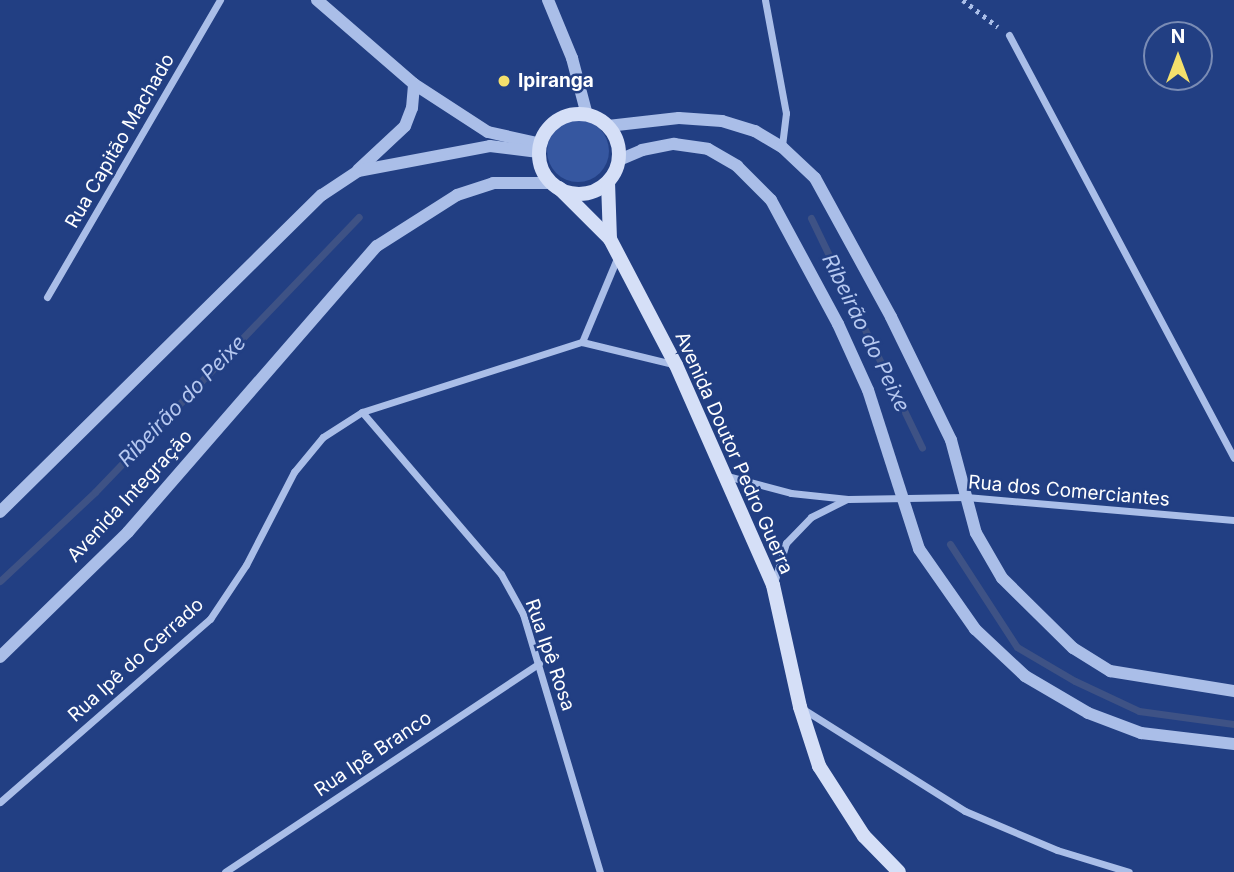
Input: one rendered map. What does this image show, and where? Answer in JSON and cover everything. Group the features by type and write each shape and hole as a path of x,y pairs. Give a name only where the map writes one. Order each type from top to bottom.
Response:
{"main road":[{"path":"587,114 608,126 619,148 619,160 608,182 584,193 555,185 540,148 558,120 587,114"},
{"name":"Avenida Doutor Pedro Guerra","path":"608,182 610,239"},
{"name":"Avenida Doutor Pedro Guerra","path":"555,185 610,239 676,365 773,585 800,707 819,766 864,835 899,872"}],"street":[{"name":"Rua Capitão Machado","path":"47,298 220,0"},
{"path":"317,0 414,84 488,132 540,148"},
{"path":"548,0 572,58 587,114"},
{"path":"765,0 786,113 782,147"},
{"path":"1009,35 1234,458"},
{"path":"0,512 322,195 358,171 405,126 412,108 414,84"},
{"path":"608,126 679,118 722,121 755,131 782,147 815,178 841,220 951,440 976,533 1002,578 1073,648 1110,671 1234,691"},
{"path":"619,160 642,150 674,145 708,149 737,166 771,200 838,324 868,390 919,549 975,629 1026,676 1088,713 1141,733 1234,744"},
{"path":"358,171 490,146 540,148"},
{"name":"Avenida Integração","path":"0,657 128,531 377,246 457,195 493,183 555,185"},
{"path":"618,255 582,342 676,365"},
{"name":"Rua Ipê do Cerrado","path":"0,802 210,619 246,565 294,472 323,437 362,412 582,342"},
{"name":"Rua Ipê Rosa","path":"362,412 501,574 523,614 600,872"},
{"path":"727,476 791,494 848,499"},
{"name":"Rua dos Comerciantes","path":"848,499 901,495 966,497 1234,520"},
{"path":"773,585 786,543 811,517 848,499"},
{"name":"Rua Ipê Branco","path":"225,872 539,663"},
{"path":"800,707 965,811 1058,850 1129,872"}],"path":[{"path":"963,0 1009,35"}],"shaded area":[{"path":"578,120 590,122 600,129 607,139 607,163 600,173 590,180 578,182 566,180 556,173 549,163 547,151 549,139 556,129 566,122"}],"waterway":[{"name":"Ribeirão do Peixe","path":"0,581 95,492 359,217"},
{"name":"Ribeirão do Peixe","path":"811,218 922,448"},
{"name":"Ribeirão do Peixe","path":"950,544 1017,647 1075,681 1139,711 1234,724"}],"place":[{"name":"Ipiranga","path":"504,81"}]}
